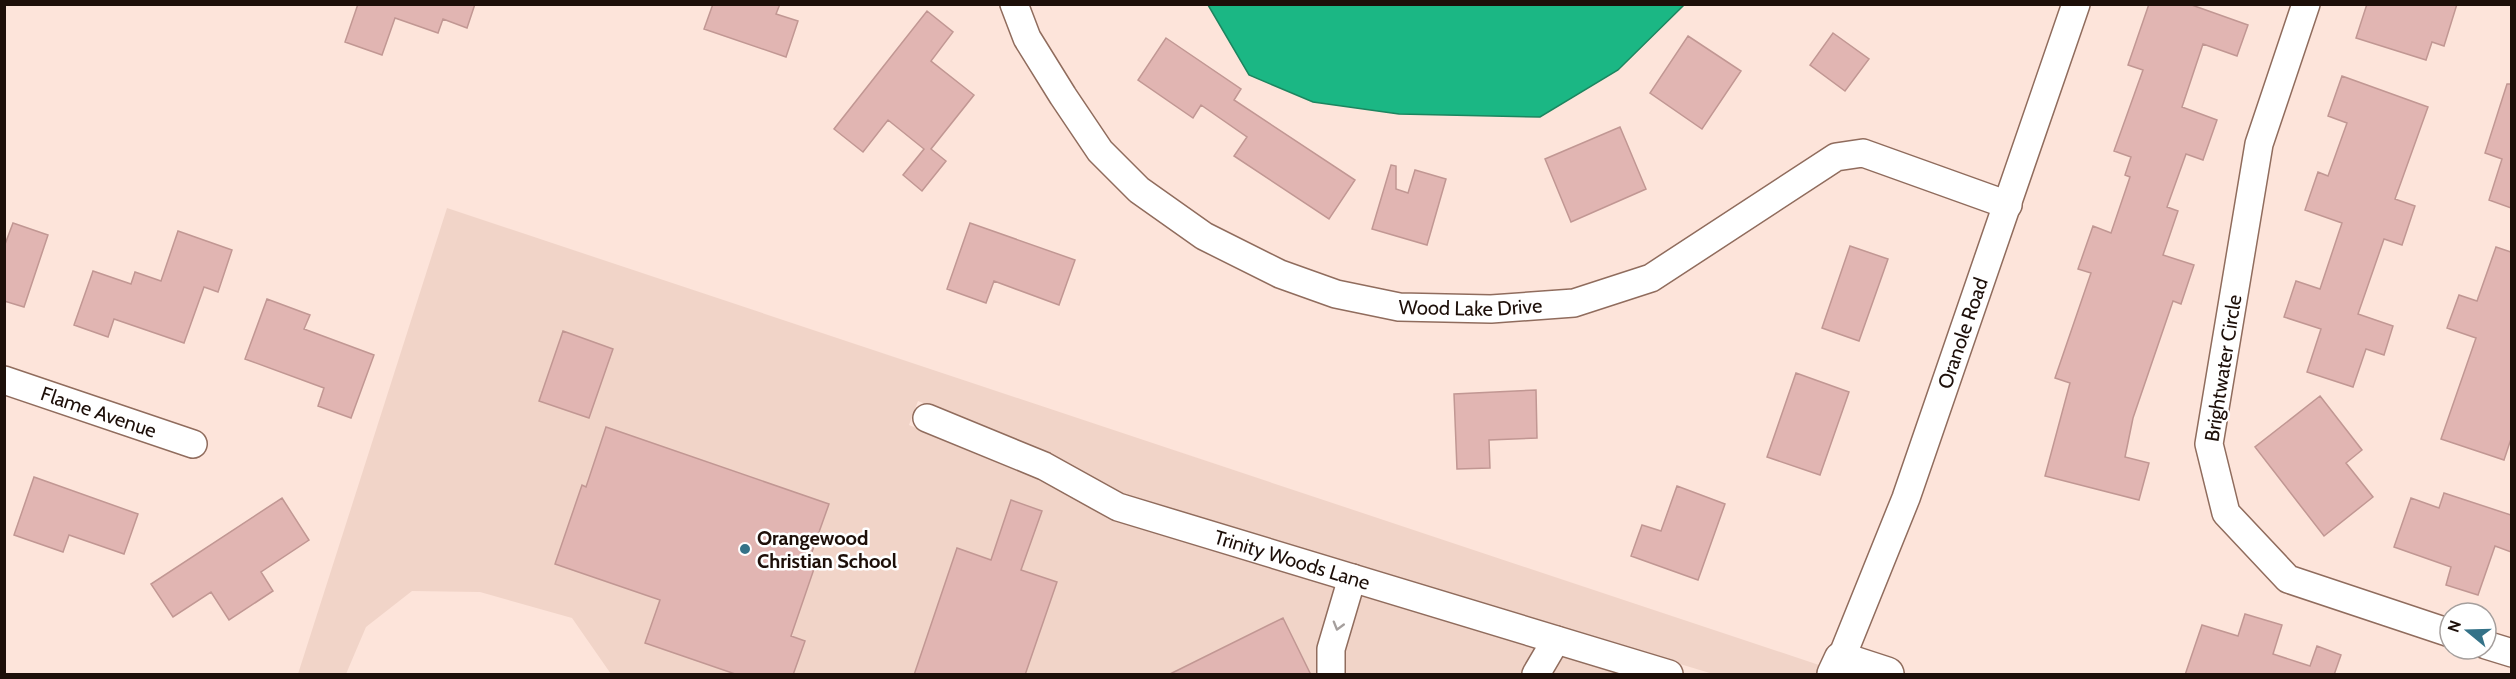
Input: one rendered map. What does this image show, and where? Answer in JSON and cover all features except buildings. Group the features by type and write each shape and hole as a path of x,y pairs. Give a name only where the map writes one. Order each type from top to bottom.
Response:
{"main road":[{"path":"1837,667 1887,675"}],"street":[{"name":"Wood Lake Drive","path":"1014,4 1027,38 1063,96 1100,151 1139,190 1204,236 1280,274 1336,294 1399,307 1491,309 1574,303 1651,278 1836,157 1863,153 2008,205"},
{"name":"Oranole Road","path":"1837,667 1906,498 2076,4"},
{"name":"Brightwater Circle","path":"2306,4 2259,144 2209,444 2226,513 2288,579 2438,629"},
{"name":"Flame Avenue","path":"4,380 193,444"},
{"name":"Trinity Woods Lane","path":"927,418 1044,466 1118,507 1668,675"},
{"path":"1331,675 1331,649 1352,578"},
{"path":"1536,675 1556,640"}],"shaded area":[{"path":"1208,5 1684,5 1618,70 1540,117 1399,114 1313,102 1249,75"},
{"path":"447,208 1822,666 1818,674 1713,674 1123,495 1049,454 918,401 909,425 1038,477 1115,520 1621,674 611,674 572,618 480,592 412,591 366,627 346,674 298,674"}],"place":[{"name":"Orangewood Christian School","path":"745,549"}]}
